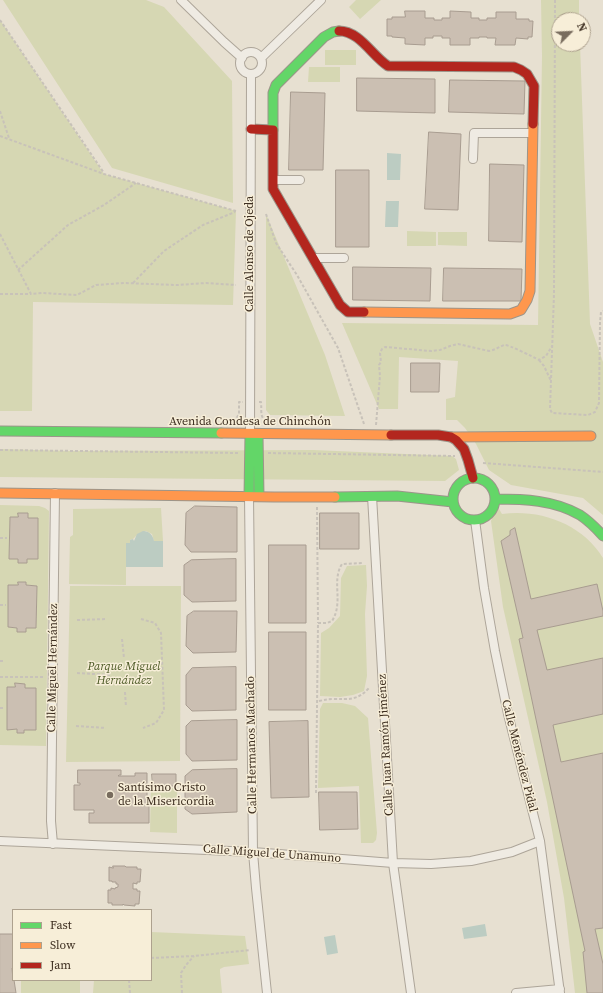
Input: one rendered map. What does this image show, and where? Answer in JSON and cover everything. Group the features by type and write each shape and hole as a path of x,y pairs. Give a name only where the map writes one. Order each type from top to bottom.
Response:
{"street":[{"path":"181,0 242,58"},
{"path":"261,58 321,0"},
{"path":"342,31 353,35 382,63 388,66 514,67 523,70 534,86 533,133 530,291 528,300 521,310 510,314 348,312 340,306 273,188 273,93 276,85 324,37 332,32 342,31"},
{"path":"252,52 261,58 263,64 257,73 251,75 242,69 240,63 246,54 252,52"},
{"name":"Calle Alonso de Ojeda","path":"251,75 254,434"},
{"path":"251,130 273,130"},
{"path":"473,159 474,133 533,133"},
{"path":"273,180 300,180"},
{"path":"313,258 344,258"},
{"name":"Avenida Condesa de Chinchón","path":"0,432 438,435 451,437 591,436"},
{"path":"254,434 259,453 259,496"},
{"path":"249,496 254,434"},
{"path":"451,437 460,443 467,455 473,478"},
{"path":"467,478 480,478 491,486 494,493 494,499 493,506 490,511 481,518 475,520 463,517 458,513 453,502 453,496 457,485 462,481 467,478"},
{"path":"0,493 397,496 453,502"},
{"name":"Calle Miguel Hernández","path":"53,844 51,821 54,493"},
{"name":"Calle Hermanos Machado","path":"249,496 253,852 267,993"},
{"name":"Calle Juan Ramón Jiménez","path":"372,496 393,863 411,993"},
{"path":"494,499 541,501 558,505 575,513 590,523 603,536"},
{"name":"Calle Menéndez Pidal","path":"475,520 495,651 508,714 540,841 560,991"},
{"name":"Calle Miguel de Unamuno","path":"0,841 253,852 393,863 431,864 471,861 512,852 540,841"},
{"path":"516,993 560,991"}],"path":[{"path":"555,0 554,286 550,409 552,413 588,415 595,412 599,402 600,391 600,322 601,312 603,311"},
{"path":"0,20 104,174"},
{"path":"0,111 10,139"},
{"path":"0,136 104,174 236,211 203,225 164,251 133,283"},
{"path":"18,270 68,225 104,205 136,183"},
{"path":"266,214 276,243 297,275 338,348 365,426"},
{"path":"0,234 31,294"},
{"path":"0,294 42,293 77,295 96,286 124,283 177,285 206,282 236,285"},
{"path":"376,426 380,376 379,364 381,362 380,353 382,349 385,348 431,351 440,350 458,344 489,351 504,345 508,345 538,360 544,366 551,382"},
{"path":"538,360 546,356 553,345"},
{"path":"0,450 239,453"},
{"path":"259,453 458,456"},
{"path":"482,463 603,472"},
{"path":"316,793 318,623 317,507"},
{"path":"0,538 7,538"},
{"path":"318,623 327,623 332,621 336,615 338,603 337,575 339,568 342,564 363,563"},
{"path":"0,605 6,605"},
{"path":"77,620 106,619"},
{"path":"141,619 155,623 161,633 164,710 156,723 143,728"},
{"path":"122,639 124,658"},
{"path":"0,661 5,661"},
{"path":"77,673 111,674"},
{"path":"0,676 46,677"},
{"path":"319,701 331,699 350,699 364,693 369,688"},
{"path":"125,692 126,707"},
{"path":"0,708 5,708"},
{"path":"76,726 106,728"},
{"path":"152,958 194,956 250,950"},
{"path":"182,993 181,973 194,956"},
{"path":"129,981 130,993"}],"green space":[{"path":"3,0 146,0 164,7 232,81 233,203 112,168"},
{"path":"356,0 381,0 360,19 349,7"},
{"path":"541,0 579,0 579,12 551,12 551,52 580,52 590,324 603,362 603,515 583,498 511,485 489,470 476,444 465,428 457,420 446,420 446,399 455,397 458,361 399,357 398,409 379,409 342,323 538,325 542,56"},
{"path":"0,20 104,174 236,211 233,305 33,302 32,411 0,411"},
{"path":"325,50 356,50 356,65 325,65"},
{"path":"309,67 340,67 340,82 308,82"},
{"path":"266,214 325,355 345,416 270,415 266,410"},
{"path":"407,231 436,232 436,246 407,246"},
{"path":"438,232 467,232 467,246 438,245"},
{"path":"0,449 70,451 313,450 452,456 456,459 459,470 445,481 0,477"},
{"path":"0,505 39,506 49,511 46,746 0,745","holes":["18,513 28,513 28,518 38,518 38,559 27,559 26,563 19,563 18,559 9,559 10,517 18,517","18,582 26,582 26,585 37,586 36,628 26,628 26,632 17,628 8,627 8,585 18,585","15,684 25,684 25,688 36,688 35,730 24,730 24,733 17,733 17,729 7,729 7,687 15,687"]},
{"path":"161,508 163,541 154,541 152,534 146,531 130,540 130,543 126,544 126,585 69,584 70,537 73,535 73,509"},
{"path":"499,509 502,514 531,514 559,521 584,536 603,558 603,993 575,993 564,898 547,802 503,607 491,521 493,515"},
{"path":"366,565 367,586 365,614 367,676 364,691 353,695 340,697 320,696 321,633 329,628 340,616 341,578 347,566"},
{"name":"Parque Miguel Hernández","path":"70,586 181,586 180,761 66,762"},
{"path":"323,703 342,703 355,706 368,718 377,833 376,840 373,843 361,843 359,786 318,788 320,709"},
{"path":"151,787 177,788 177,833 150,832"},
{"path":"152,932 245,936 249,964 224,967 220,969 222,993 93,993 94,981 152,981"},
{"path":"21,981 80,981 80,993 21,993"}],"shaded area":[{"path":"387,153 401,154 400,180 387,180"},
{"path":"386,201 399,201 398,227 385,227"},
{"path":"143,531 150,534 154,541 163,541 163,567 126,567 126,543 130,543 130,540 133,539 134,541 137,534"},
{"path":"485,924 487,936 464,939 462,928"},
{"path":"335,935 338,953 327,955 324,937"}],"building":[{"path":"405,11 425,11 425,18 434,18 434,20 450,18 450,11 471,12 471,18 479,18 479,20 496,18 496,12 516,12 516,19 529,19 529,21 533,21 532,37 528,37 528,39 516,38 515,45 495,45 496,38 479,37 470,38 470,45 450,45 450,38 442,38 442,36 425,38 425,45 405,44 405,38 387,36 387,19 392,19 392,17 405,17"},
{"path":"357,78 435,79 435,113 357,111"},
{"path":"450,80 525,81 524,114 449,112"},
{"path":"291,92 325,93 323,170 289,170"},
{"path":"429,132 461,134 458,210 425,209"},
{"path":"490,164 524,165 522,242 489,241"},
{"path":"336,170 369,170 369,247 336,247"},
{"path":"353,267 431,268 430,301 353,300"},
{"path":"444,268 522,269 521,301 443,301"},
{"path":"411,363 440,363 439,392 411,392"},
{"path":"195,506 237,507 237,552 191,552 185,545 186,513"},
{"path":"18,513 28,513 28,518 38,518 38,559 27,559 27,563 18,563 18,559 9,559 10,517 18,517"},
{"path":"320,513 359,513 359,549 320,549"},
{"path":"515,528 531,599 597,584 603,611 603,616 537,630 547,670 603,658 603,714 553,725 561,762 603,753 603,928 595,929 603,964 603,993 587,993 583,952 585,951 519,639 523,638 501,541 510,535 510,531"},
{"path":"269,545 306,545 306,623 269,623"},
{"path":"236,559 236,601 192,602 184,595 184,565 191,560"},
{"path":"18,582 26,582 26,585 37,586 36,628 26,628 26,632 17,632 17,628 8,627 8,585 18,585"},
{"path":"194,611 237,611 236,652 193,653 186,646 187,616"},
{"path":"269,632 306,632 306,710 269,710"},
{"path":"236,667 236,710 192,711 186,705 186,675 192,668"},
{"path":"15,683 25,684 25,688 36,688 36,730 24,730 24,733 17,733 17,729 7,730 7,687 15,687"},
{"path":"237,720 237,760 192,761 186,754 186,726 191,721"},
{"path":"308,721 309,797 271,798 269,722"},
{"path":"237,769 237,812 192,814 185,809 185,776 192,770"},
{"name":"Santísimo Cristo de la Misericordia","path":"78,770 121,770 121,775 118,776 135,776 135,773 147,773 147,804 149,804 149,823 89,823 89,813 94,813 94,810 74,810 74,785 80,785 80,783 78,783"},
{"path":"152,774 176,774 176,786 153,786"},
{"path":"319,792 357,792 358,829 320,830"},
{"path":"113,866 137,867 137,869 141,869 140,882 137,882 137,884 133,883 133,889 140,891 139,904 135,904 135,906 123,904 112,905 112,903 108,903 108,890 118,887 116,882 109,881 109,867 113,868"},
{"path":"0,934 12,934 12,981 14,981 16,993 0,993"}],"traffic: fast":[{"path":"273,130 273,93 276,85 324,37 333,32 339,31"},
{"path":"0,431 221,433"},
{"path":"249,496 250,434"},
{"path":"258,434 259,496"},
{"path":"474,478 489,484 495,499 489,514 474,520 459,514 453,499 459,484 474,478"},
{"path":"335,497 397,496 453,502"},
{"path":"495,499 539,501 560,506 580,515 603,536"}],"traffic: slow":[{"path":"364,312 510,314 521,310 530,291 533,124"},
{"path":"221,433 391,435"},
{"path":"451,437 591,436"},
{"path":"0,493 335,497"}],"traffic: jam":[{"path":"339,31 346,32 360,39 382,62 388,66 514,67 521,70 527,74 534,86 533,124"},
{"path":"251,129 273,130 273,189 340,305 348,312 364,312"},
{"path":"391,435 438,435 451,437 464,449 473,478"}],"place":[{"name":"Santísimo Cristo de la Misericordia","path":"110,795"}]}
